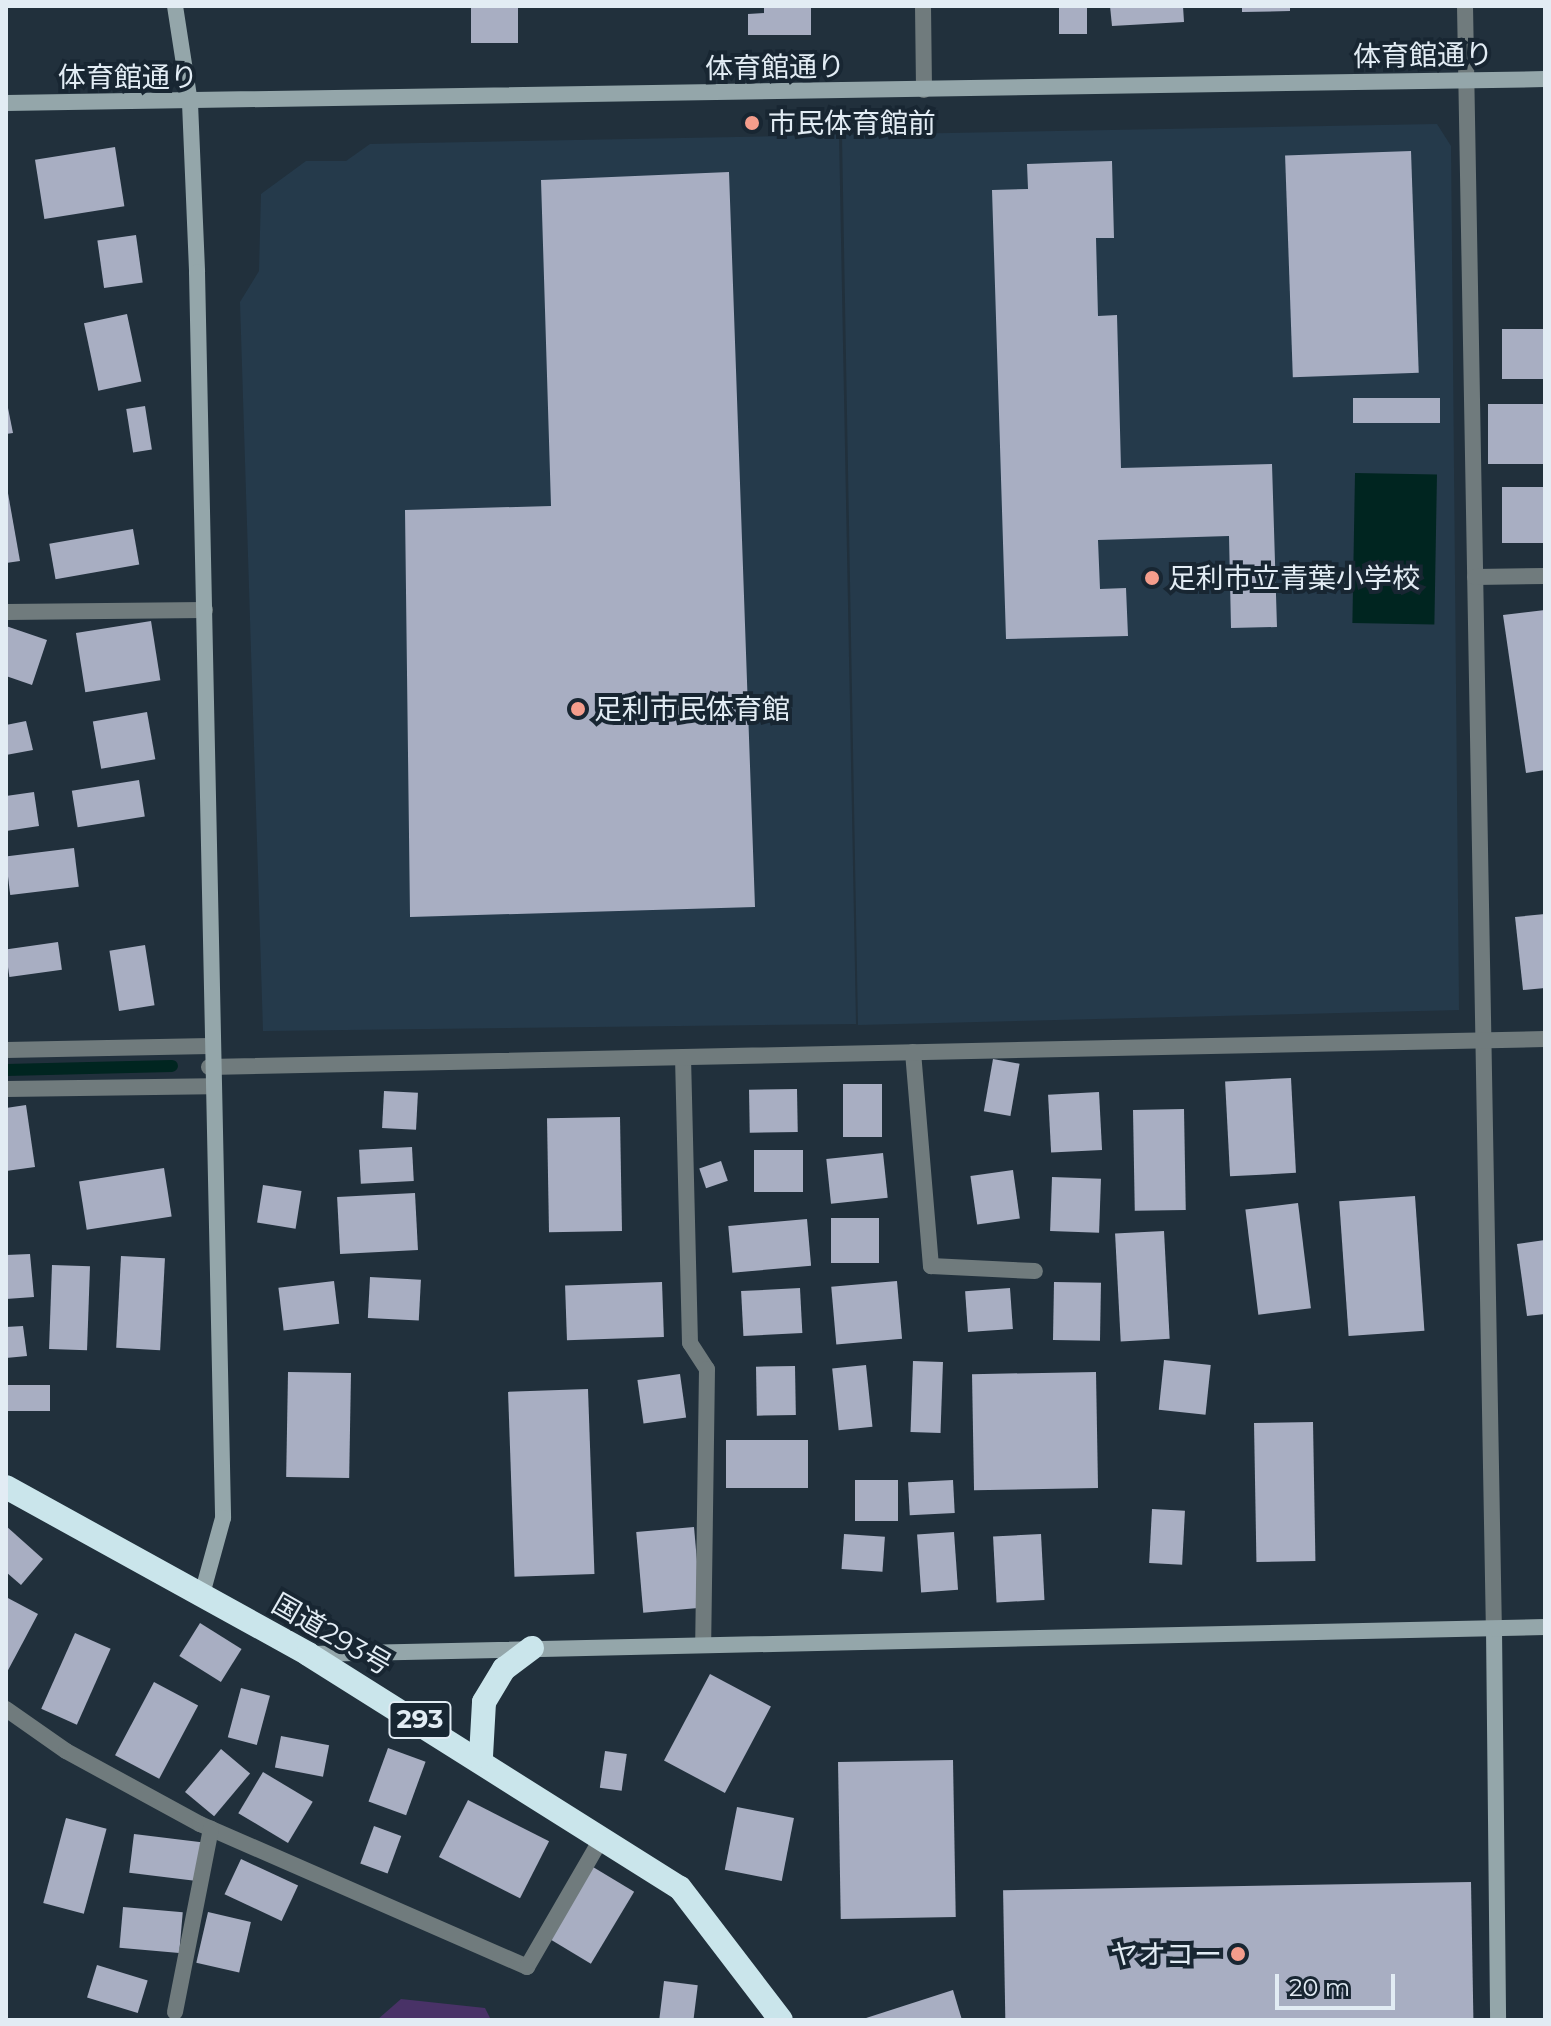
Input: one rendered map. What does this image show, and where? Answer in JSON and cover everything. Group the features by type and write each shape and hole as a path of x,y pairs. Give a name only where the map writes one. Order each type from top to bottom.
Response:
{"highway":[{"name":"国道293号","path":"6,1487 308,1654 481,1756 680,1888 781,2020"},
{"path":"481,1756 484,1702 504,1669 532,1648"}],"street":[{"path":"175,6 190,103 205,610 209,1067 223,1518 202,1594"},
{"path":"923,6 924,90"},
{"path":"1465,6 1485,1039 1498,2020"},
{"name":"体育館通り","path":"6,103 190,103 1545,79"},
{"path":"1475,577 1545,576"},
{"path":"6,612 205,610"},
{"path":"209,1067 1545,1039"},
{"path":"6,1050 210,1046"},
{"path":"913,1052 931,1266 1035,1271"},
{"path":"683,1057 690,1343 707,1369 703,1644"},
{"path":"6,1089 210,1086"},
{"path":"308,1654 1545,1627"},
{"path":"6,1709 66,1751 211,1829 527,1967 603,1836"},
{"path":"175,2012 211,1829"}],"shaded area":[{"name":"足利市立青葉小学校","path":"1437,124 1451,146 1459,1010 858,1025 842,135"},
{"path":"839,135 856,1024 263,1031 240,302 259,271 261,194 306,161 346,161 370,144"},
{"path":"1355,473 1437,474 1434,624 1352,623"},
{"path":"401,1999 485,2008 491,2020 377,2020"}],"building":[{"path":"471,6 518,6 518,43 471,43"},
{"path":"764,6 811,6 811,35 748,35 748,14 764,13"},
{"path":"1059,6 1087,6 1087,34 1059,34"},
{"path":"1110,6 1183,6 1184,22 1112,26"},
{"path":"1242,6 1290,6 1290,11 1242,12"},
{"path":"115,147 124,206 44,219 35,160"},
{"path":"1411,151 1419,373 1293,377 1285,155"},
{"path":"1112,161 1114,238 1096,238 1098,316 1117,315 1121,468 1272,464 1277,627 1231,628 1229,536 1098,540 1100,589 1126,588 1128,636 1006,639 992,190 1028,189 1027,164"},
{"name":"足利市民体育館","path":"729,172 755,907 410,917 405,510 551,506 541,180"},
{"path":"136,235 143,283 104,288 97,240"},
{"path":"127,314 141,381 98,391 84,323"},
{"path":"1502,329 1545,329 1545,379 1502,379"},
{"path":"6,398 13,433 6,434"},
{"path":"1353,398 1440,398 1440,423 1353,423"},
{"path":"1488,404 1545,404 1545,464 1488,464"},
{"path":"145,406 152,449 133,452 126,409"},
{"path":"6,482 20,561 6,563"},
{"path":"1502,487 1545,487 1545,543 1502,543"},
{"path":"133,529 139,564 56,579 49,544"},
{"path":"1545,610 1545,770 1526,773 1503,615"},
{"path":"151,621 160,680 85,692 76,633"},
{"path":"6,626 47,640 32,685 6,676"},
{"path":"147,712 155,759 101,769 93,722"},
{"path":"26,721 33,750 6,755 6,725"},
{"path":"139,780 145,817 78,827 72,791"},
{"path":"34,792 39,826 6,831 6,796"},
{"path":"74,848 79,887 10,895 6,856"},
{"path":"1545,914 1545,988 1523,990 1515,917"},
{"path":"58,942 62,970 9,977 6,949"},
{"path":"145,945 155,1005 119,1011 109,951"},
{"path":"993,1059 1020,1064 1010,1116 984,1111"},
{"path":"1291,1078 1296,1173 1230,1176 1225,1081"},
{"path":"843,1084 882,1084 882,1137 843,1137"},
{"path":"797,1089 798,1132 750,1133 749,1090"},
{"path":"384,1091 418,1093 416,1130 382,1128"},
{"path":"1099,1092 1102,1150 1051,1153 1048,1095"},
{"path":"26,1105 35,1167 6,1171 6,1108"},
{"path":"1184,1109 1186,1210 1135,1211 1133,1110"},
{"path":"620,1117 622,1231 549,1232 547,1118"},
{"path":"412,1147 414,1181 361,1184 359,1150"},
{"path":"754,1150 803,1150 803,1192 754,1192"},
{"path":"883,1153 888,1198 831,1204 826,1159"},
{"path":"721,1161 728,1181 706,1188 699,1168"},
{"path":"164,1168 172,1216 87,1230 79,1181"},
{"path":"1013,1170 1020,1219 977,1225 970,1176"},
{"path":"1052,1177 1101,1179 1099,1233 1050,1231"},
{"path":"263,1185 302,1191 296,1229 257,1223"},
{"path":"415,1193 418,1250 340,1254 337,1197"},
{"path":"1415,1196 1424,1331 1349,1336 1339,1201"},
{"path":"1298,1203 1311,1308 1258,1315 1245,1209"},
{"path":"831,1218 879,1218 879,1263 831,1263"},
{"path":"807,1219 811,1266 732,1273 728,1226"},
{"path":"1164,1231 1170,1339 1121,1341 1115,1234"},
{"path":"1545,1240 1545,1314 1527,1316 1517,1244"},
{"path":"30,1254 34,1297 6,1299 6,1255"},
{"path":"121,1256 165,1258 160,1350 116,1348"},
{"path":"52,1265 90,1266 87,1350 49,1349"},
{"path":"370,1277 421,1280 419,1321 368,1318"},
{"path":"334,1281 339,1324 284,1331 278,1288"},
{"path":"897,1281 902,1339 836,1345 831,1287"},
{"path":"662,1282 664,1337 567,1340 565,1285"},
{"path":"1054,1282 1101,1283 1100,1341 1053,1340"},
{"path":"800,1288 802,1333 743,1336 741,1291"},
{"path":"1010,1288 1013,1329 968,1332 965,1291"},
{"path":"23,1326 27,1356 6,1358 6,1327"},
{"path":"1164,1360 1211,1365 1206,1415 1159,1410"},
{"path":"913,1361 943,1362 941,1433 911,1432"},
{"path":"866,1365 872,1427 839,1430 832,1369"},
{"path":"795,1366 796,1415 757,1416 756,1367"},
{"path":"288,1372 351,1373 349,1478 286,1477"},
{"path":"1096,1372 1098,1488 974,1490 972,1374"},
{"path":"680,1374 686,1418 644,1424 637,1380"},
{"path":"6,1385 50,1385 50,1411 6,1411"},
{"path":"588,1389 594,1574 515,1577 508,1392"},
{"path":"1313,1422 1315,1561 1256,1562 1254,1423"},
{"path":"726,1440 808,1440 808,1488 726,1488"},
{"path":"855,1480 898,1480 898,1521 855,1521"},
{"path":"953,1480 955,1513 910,1515 908,1482"},
{"path":"1152,1509 1185,1511 1182,1565 1149,1563"},
{"path":"6,1526 43,1559 21,1585 6,1572"},
{"path":"694,1527 701,1608 643,1613 636,1532"},
{"path":"954,1532 958,1590 921,1592 917,1535"},
{"path":"844,1534 885,1537 882,1572 842,1569"},
{"path":"1041,1534 1044,1600 997,1602 993,1537"},
{"path":"6,1597 38,1614 6,1674"},
{"path":"200,1623 242,1649 221,1682 179,1656"},
{"path":"75,1633 111,1649 77,1725 41,1709"},
{"path":"710,1674 771,1706 725,1793 664,1761"},
{"path":"154,1682 198,1705 159,1779 115,1755"},
{"path":"241,1688 270,1696 257,1745 228,1737"},
{"path":"281,1736 329,1745 323,1777 275,1767"},
{"path":"388,1748 426,1762 406,1815 369,1802"},
{"path":"221,1749 250,1773 214,1816 185,1792"},
{"path":"605,1751 627,1754 622,1791 600,1788"},
{"path":"953,1760 956,1917 841,1919 838,1762"},
{"path":"263,1772 313,1802 288,1843 238,1813"},
{"path":"468,1800 549,1841 520,1898 439,1857"},
{"path":"737,1807 794,1818 782,1881 725,1870"},
{"path":"66,1818 107,1829 84,1914 43,1903"},
{"path":"374,1826 401,1836 388,1874 360,1864"},
{"path":"134,1834 201,1842 197,1881 129,1873"},
{"path":"241,1859 298,1886 282,1921 225,1894"},
{"path":"593,1867 634,1892 591,1964 550,1939"},
{"name":"ヤオコー","path":"1471,1882 1473,2020 1005,2020 1003,1890"},
{"path":"123,1907 183,1912 179,1953 119,1948"},
{"path":"208,1912 251,1922 239,1973 196,1963"},
{"path":"97,1965 148,1980 138,2013 87,1998"},
{"path":"664,1981 698,1985 693,2020 659,2020"},
{"path":"953,1990 962,2020 863,2020 863,2019"}],"waterway":[{"path":"6,1070 172,1066"}],"place":[{"name":"市民体育館前","path":"752,123"},
{"name":"足利市立青葉小学校","path":"1152,578"},
{"name":"足利市民体育館","path":"578,709"},
{"name":"ヤオコー","path":"1238,1954"}]}
